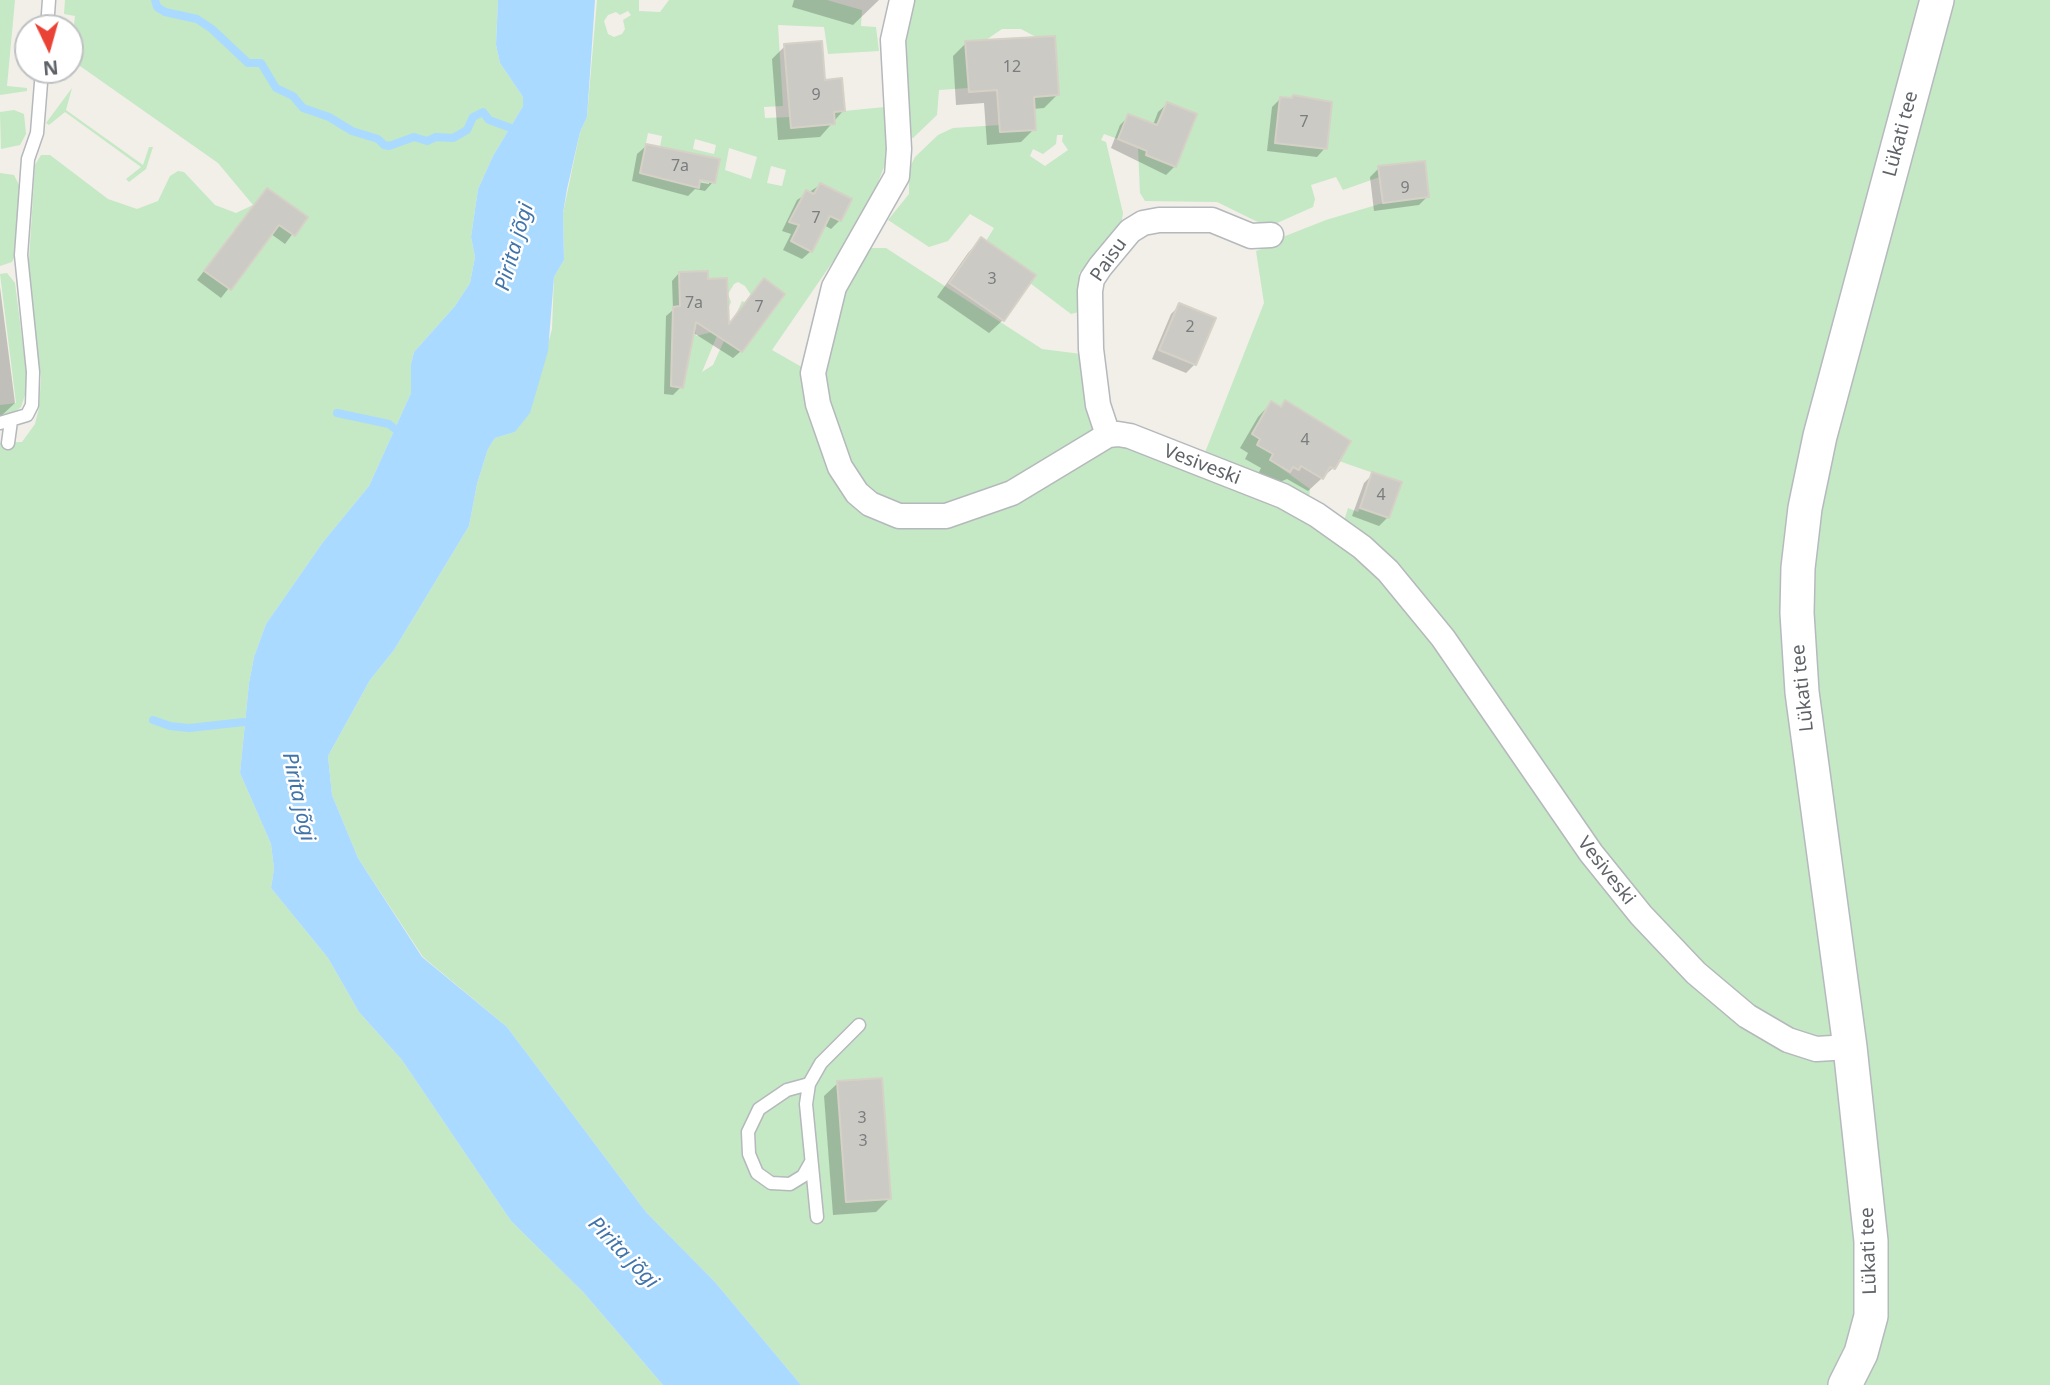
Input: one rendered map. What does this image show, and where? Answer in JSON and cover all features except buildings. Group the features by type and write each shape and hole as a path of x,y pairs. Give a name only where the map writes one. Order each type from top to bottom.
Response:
{"main road":[{"name":"Lükati tee","path":"1845,1385 1861,1353 1871,1316 1870,1217 1801,680 1797,613 1800,549 1820,436 1937,0"}],"street":[{"path":"902,0 892,40 899,149 897,176 834,288 813,373 818,404 846,480 857,493 884,512 899,516 946,516 1012,493 1108,435"},
{"name":"Paisu","path":"1108,435 1098,405 1091,349 1090,291 1092,279 1100,267 1135,227 1159,220 1204,219 1251,236 1271,235"},
{"name":"Vesiveski","path":"1108,435 1130,436 1283,496 1317,515 1362,547 1388,571 1444,638 1568,822 1641,915 1680,958 1728,1002 1788,1040 1816,1049 1850,1047"}],"lane":[{"path":"8,443 6,422 27,415 32,405 34,386 21,255 28,159 37,133 42,84"},
{"path":"817,1217 806,1104 809,1084 821,1063 859,1025"},
{"path":"809,1084 788,1090 759,1109 748,1132 749,1154 757,1173 771,1184 790,1184 803,1176 811,1161"}],"green space":[{"path":"0,0 15,0 7,86 27,88 27,91 0,95"},
{"path":"65,0 498,0 496,45 500,63 523,97 523,106 493,156 478,189 471,237 475,257 470,283 455,306 414,352 411,364 411,393 369,486 323,542 266,624 254,657 249,683 240,773 271,844 274,869 271,888 328,958 359,1012 402,1060 511,1221 584,1293 663,1385 0,1385 0,443 22,442 35,424 39,408 41,378 28,276 35,165 41,155 50,155 108,199 137,209 158,201 170,176 178,171 184,172 215,205 236,213 253,205 218,163 84,69 84,14 64,14","holes":["267,188 295,236 254,207","234,230 261,250 231,290 204,271"]},
{"path":"597,0 639,0 639,11 660,12 669,0 827,0 862,10 861,26 876,27 879,51 828,54 824,27 778,25 783,106 764,107 765,118 790,117 791,128 835,124 834,112 885,107 888,157 875,190 880,193 772,350 807,370 843,289 866,248 886,248 1042,349 1081,354 1093,418 1344,521 1348,508 1358,512 1360,508 1389,518 1402,483 1339,461 1351,440 1337,432 1333,438 1285,401 1281,407 1271,401 1252,434 1260,439 1258,445 1273,454 1270,460 1310,489 1309,501 1202,460 1264,303 1256,251 1267,247 1270,242 1326,220 1383,203 1429,197 1425,161 1343,190 1336,177 1311,185 1315,199 1313,207 1268,227 1217,202 1145,201 1140,193 1138,148 1147,151 1146,156 1176,167 1197,114 1167,102 1157,125 1128,114 1118,139 1104,134 1101,140 1106,142 1123,213 1120,234 1079,273 1079,312 1071,314 1030,283 1035,274 986,241 994,228 970,214 948,241 929,247 888,220 909,194 909,169 915,157 938,135 953,128 1000,125 1001,132 1036,130 1034,97 1059,95 1055,36 1036,37 1021,29 1002,29 986,40 966,41 969,88 939,90 937,115 913,138 908,139 899,81 910,0 2050,0 2050,1385 801,1385 715,1282 646,1212 507,1027 423,957 358,858 332,795 328,756 370,680 394,650 469,526 477,484 488,449 495,438 515,432 530,412 552,329 554,277 564,260 563,213 580,132 587,117","holes":["628,11 631,15 623,20 625,29 622,34 614,37 608,34 604,21 608,15 616,12 620,15","648,133 662,136 660,147 720,159 715,183 700,180 698,188 640,173","1057,135 1063,135 1062,141 1068,150 1045,166 1030,156 1033,149 1043,154 1056,144","695,139 716,145 714,154 693,149","729,148 757,157 751,179 725,170","771,166 786,170 782,186 767,183","696,271 708,271 708,279 727,279 728,296 707,297 712,332 696,336 692,311 680,310 679,280 696,279","764,279 779,289 778,304 771,314 742,301 713,365 702,372 731,302 728,294 738,282 745,286 751,295"]},
{"path":"72,88 66,110 143,165 149,147 153,147 146,169 129,182 126,179 141,167 65,112 49,125 46,123"},
{"path":"14,110 24,114 26,134 20,145 1,149 0,112"},
{"path":"0,173 14,175 20,187 16,254 12,262 0,266"},
{"path":"7,273 15,283 28,386 21,407 12,414 0,417 0,405 16,403 0,274"}],"water":[{"name":"Pirita jõgi","path":"498,0 595,0 587,117 580,132 563,213 564,260 554,277 548,351 530,413 515,432 495,438 488,449 477,484 469,526 394,650 370,680 328,756 332,795 358,858 422,957 507,1027 646,1212 715,1282 801,1385 663,1385 584,1293 511,1221 402,1060 359,1012 328,958 271,888 274,869 271,844 240,773 249,683 254,657 266,624 323,542 369,486 411,393 411,364 414,352 455,306 470,283 475,257 471,237 478,189 493,156 523,106 523,97 500,63 496,45"}],"waterway":[{"path":"155,0 157,7 165,12 197,19 212,29 248,63 261,63 276,88 293,96 303,108 329,117 352,131 378,139 384,145 389,146 414,137 427,141 436,137 453,138 467,130 473,117 483,112 489,120 511,128"},
{"path":"337,413 389,424 395,429"},
{"path":"153,720 170,726 189,728 244,722"}]}
